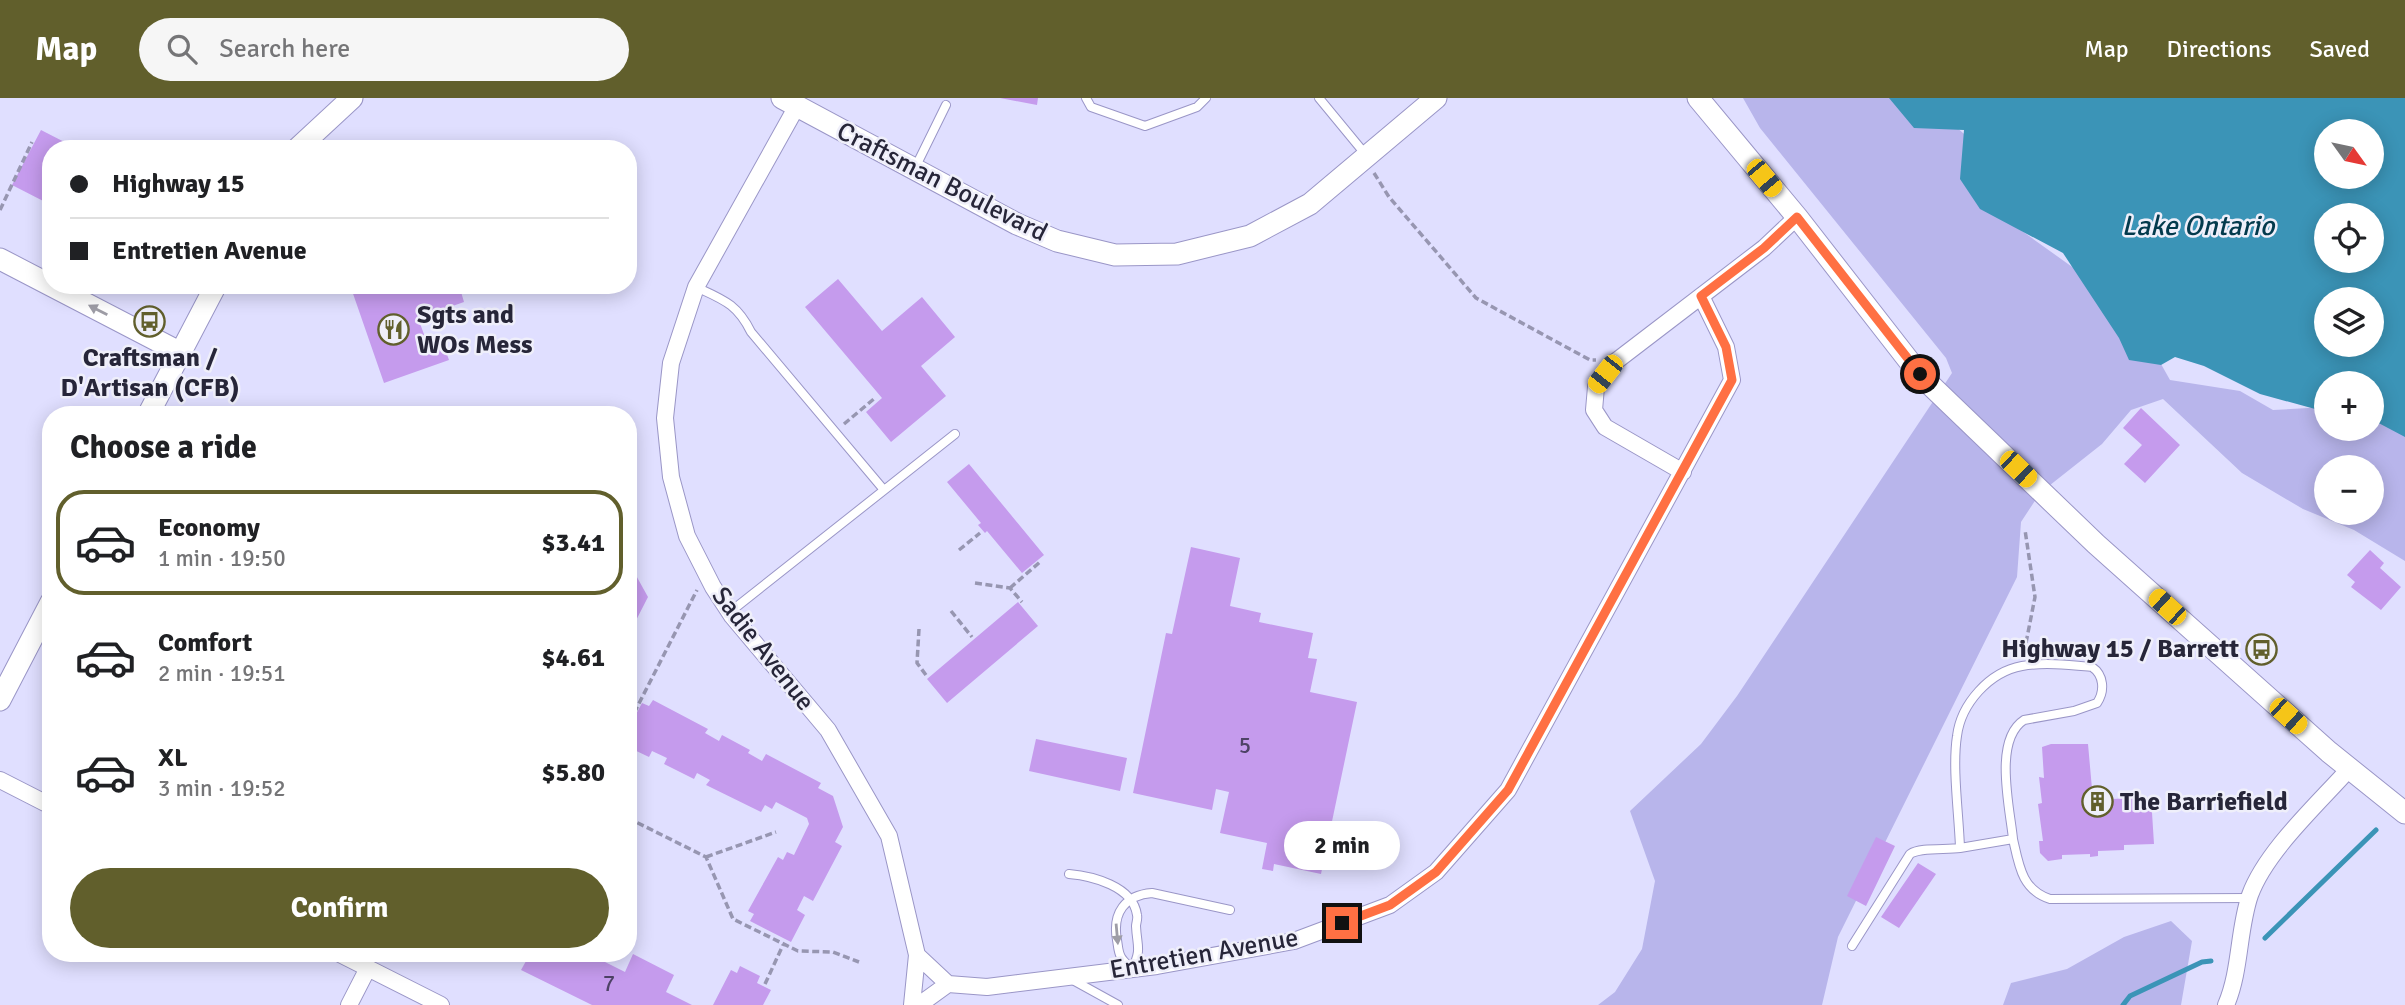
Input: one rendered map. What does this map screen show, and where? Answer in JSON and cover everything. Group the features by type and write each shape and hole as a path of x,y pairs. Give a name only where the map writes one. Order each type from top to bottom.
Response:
{"street":[{"path":"307,140 352,98"},
{"name":"Craftsman Boulevard","path":"794,101 1017,224 1057,241 1115,255 1177,254 1250,236 1310,204 1371,165 1436,98"},
{"path":"1698,98 1797,217 1920,374 2096,544 2349,769 2405,813"},
{"name":"Sadie Avenue","path":"794,101 696,287 671,363 665,418 671,477 687,536 730,612 828,730 889,836 917,955"},
{"path":"1683,472 1605,427 1594,410 1596,387 1615,362 1764,248 1797,217"},
{"path":"0,259 42,281"},
{"path":"67,294 181,353"},
{"path":"154,406 211,294"},
{"name":"Entretien Avenue","path":"948,984 986,987 1069,977 1294,941 1390,905 1436,872 1508,790 1732,380 1726,347 1701,296"},
{"path":"0,700 42,619"},
{"path":"2226,1005 2234,985 2249,898 2261,868 2349,769"},
{"path":"0,780 42,801"},
{"path":"917,955 948,984 919,1005"},
{"path":"912,1005 917,955"},
{"path":"356,962 440,1005"},
{"path":"349,1005 368,968"}],"lane":[{"path":"1086,98 1091,107 1145,126 1197,107 1206,98"},
{"path":"1319,98 1371,165"},
{"path":"915,169 946,105"},
{"path":"696,287 732,304 742,313 751,332 884,490"},
{"path":"730,612 955,434"},
{"path":"1960,848 1956,738 1961,716 1969,701 1987,684 2022,666 2092,667 2101,677 2102,690 2097,703 2087,708 2024,720 2016,728 2005,755 2013,839 2024,880 2039,895 2050,899 2249,898"},
{"path":"1852,946 1910,854 1921,849 1935,851 2013,839"},
{"path":"1069,874 1100,879 1129,899 1137,915 1136,926 1141,952 1132,969 1120,956 1115,930 1118,911 1129,899 1152,893 1230,910"},
{"path":"1069,977 1118,1005"}],"path":[{"path":"0,210 32,142"},
{"path":"1371,165 1390,197 1476,298 1590,360 1615,362"},
{"path":"835,431 875,398"},
{"path":"2022,666 2035,597 2025,530"},
{"path":"959,550 980,533"},
{"path":"1010,588 1040,562"},
{"path":"637,707 706,572"},
{"path":"975,583 1010,588 1022,602"},
{"path":"951,611 972,637"},
{"path":"919,629 917,663 926,676"},
{"path":"637,822 706,857 733,919 769,934 797,951 833,951 859,961"},
{"path":"706,857 776,832"},
{"path":"765,984 783,944"}],"shaded area":[{"path":"1743,98 1923,98 1979,147 2008,221 2103,289 2152,348 2170,380 2240,391 2273,410 2314,408 2314,441 2384,441 2384,413 2405,415 2405,561 2342,525 2384,525 2384,455 2314,455 2314,514 2242,473 2163,399 2131,410 2102,444 2040,493 2021,522 2017,577 1838,937 1822,1005 1598,1005 1615,992 1642,949 1655,881 1630,811 1701,744 1737,696 1952,373 1946,358 1760,128"},
{"path":"2171,921 2192,941 2181,1005 2003,1005 2011,983 2067,969 2124,937"}],"water":[{"name":"Lake Ontario","path":"1889,98 2405,98 2405,437 2384,426 2384,371 2314,371 2314,409 2260,394 2204,366 2175,357 2161,365 2129,360 2119,338 2063,253 1980,209 1960,179 1964,130 1914,128"}],"building":[{"path":"1000,98 1038,98 1037,105"},
{"path":"41,130 60,140 42,140 42,200 12,185"},
{"path":"838,279 882,331 922,297 955,337 921,366 946,396 891,442 866,412 882,398 805,307"},
{"name":"Sgts and WOs Mess","path":"353,294 462,294 464,302 418,318 429,348 443,343 449,360 384,383"},
{"path":"2141,408 2180,445 2145,483 2124,464 2142,445 2123,428"},
{"path":"969,464 1044,555 1022,573 987,531 985,533 978,525 981,523 947,482"},
{"path":"1191,547 1240,558 1230,606 1261,613 1259,622 1313,633 1308,658 1317,659 1310,692 1357,702 1321,874 1274,864 1273,871 1262,869 1267,843 1220,833 1229,792 1216,789 1212,810 1133,793 1166,633 1172,634"},
{"path":"2370,550 2384,563 2380,568 2401,587 2381,610 2351,587 2355,582 2347,575"},
{"path":"637,577 648,597 637,618"},
{"path":"1018,602 1038,626 947,703 927,679"},
{"path":"653,700 708,729 705,733 719,741 722,735 750,750 748,753 762,761 766,754 821,783 818,788 833,796 843,827 835,842 842,846 813,901 804,896 797,910 805,915 791,942 750,921 754,914 748,911 778,857 783,860 787,852 794,855 809,824 807,818 776,802 772,809 765,805 761,812 706,785 710,780 697,773 694,779 664,764 667,758 652,751 649,757 637,751 637,712 642,703 649,706"},
{"path":"1036,739 1127,758 1120,791 1029,771"},
{"name":"The Barriefield","path":"2051,744 2088,744 2093,800 2151,797 2154,844 2124,845 2124,850 2098,851 2098,856 2062,855 2062,859 2048,861 2040,853 2039,841 2043,841 2038,804 2042,803 2039,777 2044,778 2042,747"},
{"path":"1876,837 1895,846 1866,906 1847,896"},
{"path":"1918,863 1936,874 1899,928 1881,917"},
{"path":"637,956 674,975 666,992 692,1005 592,1005 521,970 526,962 605,962 625,972 629,962 637,962"},
{"path":"740,966 760,976 757,983 771,990 763,1005 713,1005 731,970 737,973"}],"waterway":[{"path":"2265,938 2376,830"},
{"path":"2123,1005 2130,996 2202,962 2211,961"}],"place":[{"name":"Craftsman / D'Artisan (CFB)","path":"150,322"},
{"name":"Sgts and WOs Mess","path":"394,330"},
{"name":"Highway 15 / Barrett","path":"2262,649"},
{"name":"The Barriefield","path":"2097,802"}],"route":[{"path":"1342,923 1390,905 1436,872 1508,790 1694,454 1732,380 1726,347 1701,296 1764,248 1797,217 1920,374"}]}
